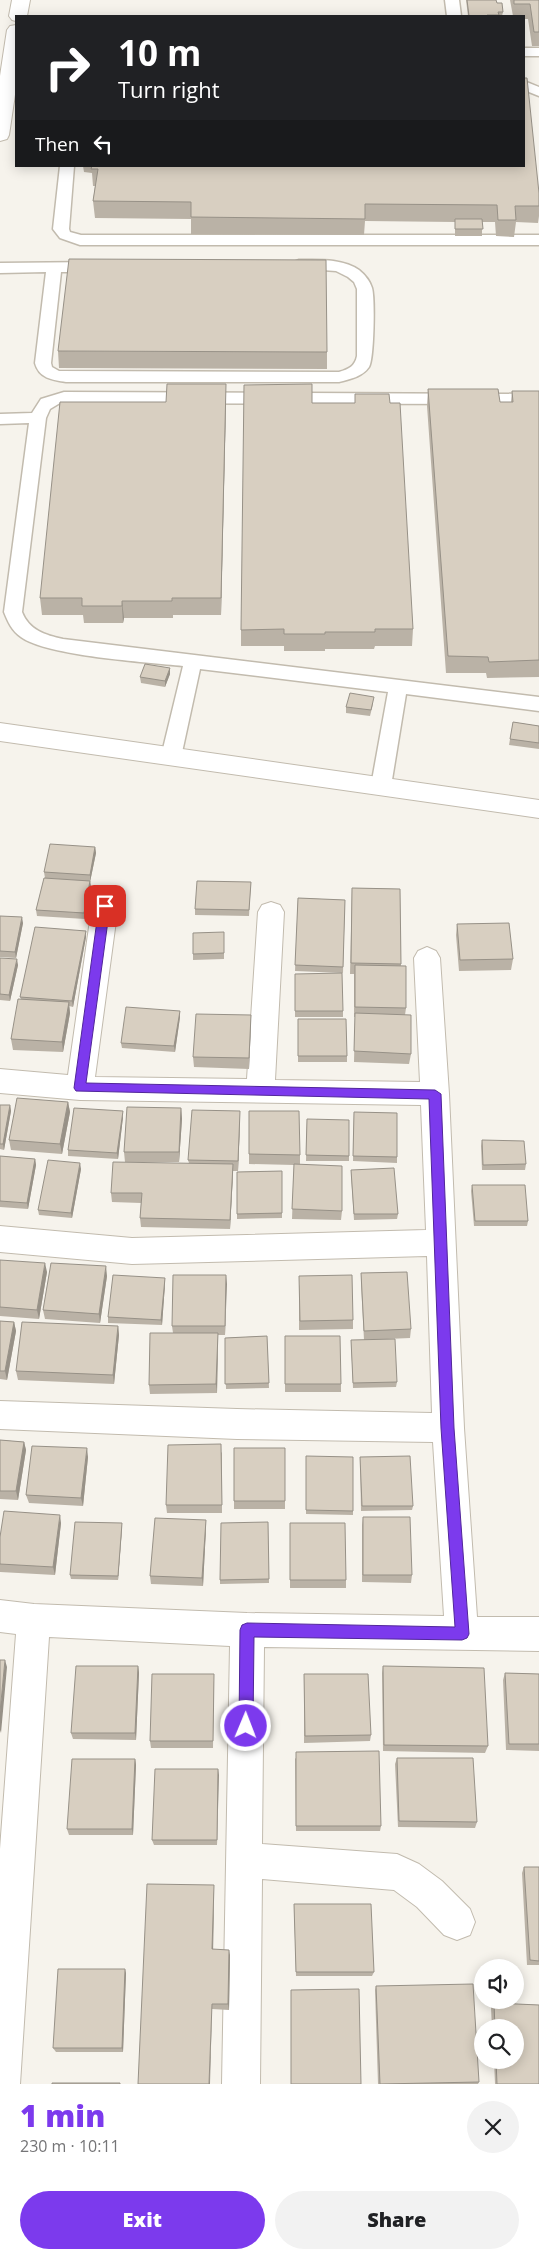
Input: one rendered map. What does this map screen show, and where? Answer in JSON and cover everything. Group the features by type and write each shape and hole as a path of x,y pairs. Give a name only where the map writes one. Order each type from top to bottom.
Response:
{"street":[{"path":"18,15 21,0"},
{"path":"0,135 12,87 15,44"},
{"path":"0,732 539,808"},
{"path":"80,1088 105,906"},
{"path":"260,1092 271,912"},
{"path":"427,958 435,1094 448,1428 462,1634"},
{"path":"0,1081 80,1088 435,1094"},
{"path":"0,1239 132,1252 441,1243"},
{"path":"0,1415 237,1424 448,1428"},
{"path":"0,1616 34,1620 247,1630 539,1634"},
{"path":"2,2084 34,1620"},
{"path":"241,2084 247,1630"},
{"path":"244,1860 397,1872 411,1878 428,1890 457,1922"}],"lane":[{"path":"452,0 454,15"},
{"path":"525,52 539,52"},
{"path":"525,85 539,92"},
{"path":"67,167 61,229 65,235 80,240 539,240"},
{"path":"54,268 43,363 44,368 52,375 66,378 339,377 354,373 364,364 365,356 365,289 362,282 352,271 336,266 287,266"},
{"path":"0,268 112,267"},
{"path":"539,399 64,397 46,404 38,418 14,601 15,620 21,629 29,635 51,643 539,704"},
{"path":"0,419 38,418"},
{"path":"171,757 193,661"},
{"path":"381,786 398,686"}],"building":[{"path":"467,0 496,0 497,3 502,3 503,12 498,12 499,15 469,15"},
{"path":"514,0 539,0 539,32 534,32 530,4 514,4"},
{"path":"525,78 527,78 539,206 515,206 516,220 498,220 497,205 365,204 365,219 191,217 191,202 93,201 98,169 91,169 92,167 525,167"},
{"path":"455,219 482,219 483,229 455,229"},
{"path":"69,259 326,260 327,352 58,351"},
{"path":"167,384 226,384 221,598 172,598 172,601 122,601 122,606 82,606 82,598 40,598 60,402 166,402"},
{"path":"312,384 312,403 355,403 355,394 389,394 390,403 400,403 413,629 375,629 375,632 325,632 325,634 284,634 284,629 241,630 244,385"},
{"path":"428,389 498,389 500,402 513,402 512,391 539,391 539,660 489,662 488,657 448,656"},
{"path":"145,664 170,668 165,681 140,677"},
{"path":"350,693 374,697 371,710 346,707"},
{"path":"513,722 539,726 539,743 510,739"},
{"path":"50,844 95,847 90,875 44,872"},
{"path":"44,878 90,881 84,913 36,910"},
{"path":"197,881 251,882 249,910 195,909"},
{"path":"352,888 400,889 401,964 351,963"},
{"path":"298,898 345,900 343,967 295,965"},
{"path":"0,916 22,917 15,952 0,951"},
{"path":"509,923 513,959 460,960 457,924"},
{"path":"35,927 86,931 72,1001 20,997"},
{"path":"224,932 224,953 193,954 193,933"},
{"path":"0,958 17,959 9,995 0,994"},
{"path":"355,965 406,966 406,1008 355,1007"},
{"path":"342,973 343,1011 295,1011 295,974"},
{"path":"18,999 69,1002 62,1042 11,1039"},
{"path":"126,1007 180,1011 174,1046 121,1043"},
{"path":"355,1013 411,1015 411,1054 354,1051"},
{"path":"196,1014 251,1015 249,1058 193,1057"},
{"path":"298,1019 346,1019 347,1056 298,1056"},
{"path":"17,1098 68,1102 60,1144 9,1140"},
{"path":"0,1105 10,1105 3,1144 0,1144"},
{"path":"127,1107 181,1108 179,1152 124,1152"},
{"path":"74,1108 123,1111 117,1153 68,1150"},
{"path":"192,1110 240,1111 238,1161 188,1160"},
{"path":"249,1111 299,1111 300,1155 249,1154"},
{"path":"354,1112 397,1113 397,1157 353,1156"},
{"path":"307,1119 349,1120 349,1156 306,1155"},
{"path":"482,1140 524,1141 526,1164 483,1165"},
{"path":"0,1156 35,1159 27,1203 0,1201"},
{"path":"48,1160 80,1163 71,1213 38,1210"},
{"path":"113,1162 233,1164 230,1220 140,1218 142,1193 111,1193"},
{"path":"294,1164 342,1166 342,1211 292,1209"},
{"path":"394,1168 398,1214 354,1214 351,1170"},
{"path":"282,1171 282,1213 237,1214 237,1172"},
{"path":"472,1185 525,1185 528,1221 475,1221"},
{"path":"0,1260 45,1263 37,1310 0,1307"},
{"path":"51,1263 106,1266 99,1314 43,1310"},
{"path":"407,1272 411,1329 364,1331 361,1273"},
{"path":"113,1275 165,1278 161,1320 108,1317"},
{"path":"173,1275 226,1275 225,1326 172,1326"},
{"path":"352,1275 353,1320 300,1321 299,1276"},
{"path":"0,1321 14,1322 5,1371 0,1371"},
{"path":"22,1322 118,1326 113,1375 16,1371"},
{"path":"150,1333 218,1333 216,1384 149,1385"},
{"path":"267,1336 269,1383 225,1384 225,1338"},
{"path":"285,1336 340,1336 341,1384 285,1384"},
{"path":"395,1339 397,1382 353,1383 351,1340"},
{"path":"0,1440 24,1442 16,1491 0,1491"},
{"path":"221,1444 222,1505 166,1505 168,1445"},
{"path":"32,1446 87,1448 81,1498 26,1495"},
{"path":"234,1448 285,1448 285,1501 234,1501"},
{"path":"306,1456 353,1457 353,1511 306,1510"},
{"path":"410,1456 413,1506 362,1506 360,1457"},
{"path":"4,1511 60,1515 53,1567 0,1564 0,1537"},
{"path":"363,1517 410,1517 412,1575 363,1575"},
{"path":"155,1518 206,1520 202,1578 150,1576"},
{"path":"75,1522 122,1523 118,1576 70,1575"},
{"path":"268,1522 269,1579 220,1580 221,1523"},
{"path":"290,1523 345,1523 346,1580 290,1580"},
{"path":"0,1660 5,1660 0,1712"},
{"path":"76,1666 138,1666 135,1733 71,1733"},
{"path":"383,1666 484,1668 488,1746 384,1745"},
{"path":"505,1673 539,1674 539,1744 509,1744"},
{"path":"152,1674 214,1674 213,1741 150,1741"},
{"path":"304,1674 368,1674 371,1735 305,1736"},
{"path":"379,1751 381,1826 296,1826 296,1752"},
{"path":"397,1758 473,1758 477,1822 399,1821"},
{"path":"72,1759 135,1759 132,1829 67,1829"},
{"path":"155,1769 218,1769 217,1840 152,1840"},
{"path":"524,1867 539,1867 539,1961 530,1960"},
{"path":"147,1884 214,1885 212,1949 229,1950 228,2004 212,2004 209,2084 138,2084"},
{"path":"294,1904 371,1904 374,1972 296,1972"},
{"path":"58,1969 125,1969 122,2048 53,2048"},
{"path":"473,1984 475,2019 474,2069 478,2069 479,2082 380,2084 376,1986"},
{"path":"359,1989 361,2084 291,2084 291,1990"},
{"path":"524,2004 539,2005 539,2084 497,2084 496,2069 524,2069 524,2019 495,2019 494,2009 524,2009"},
{"path":"120,2083 120,2084 52,2084"}],"route":[{"path":"105,906 80,1088 435,1094 448,1428 462,1634 247,1630 246,1726"}]}
